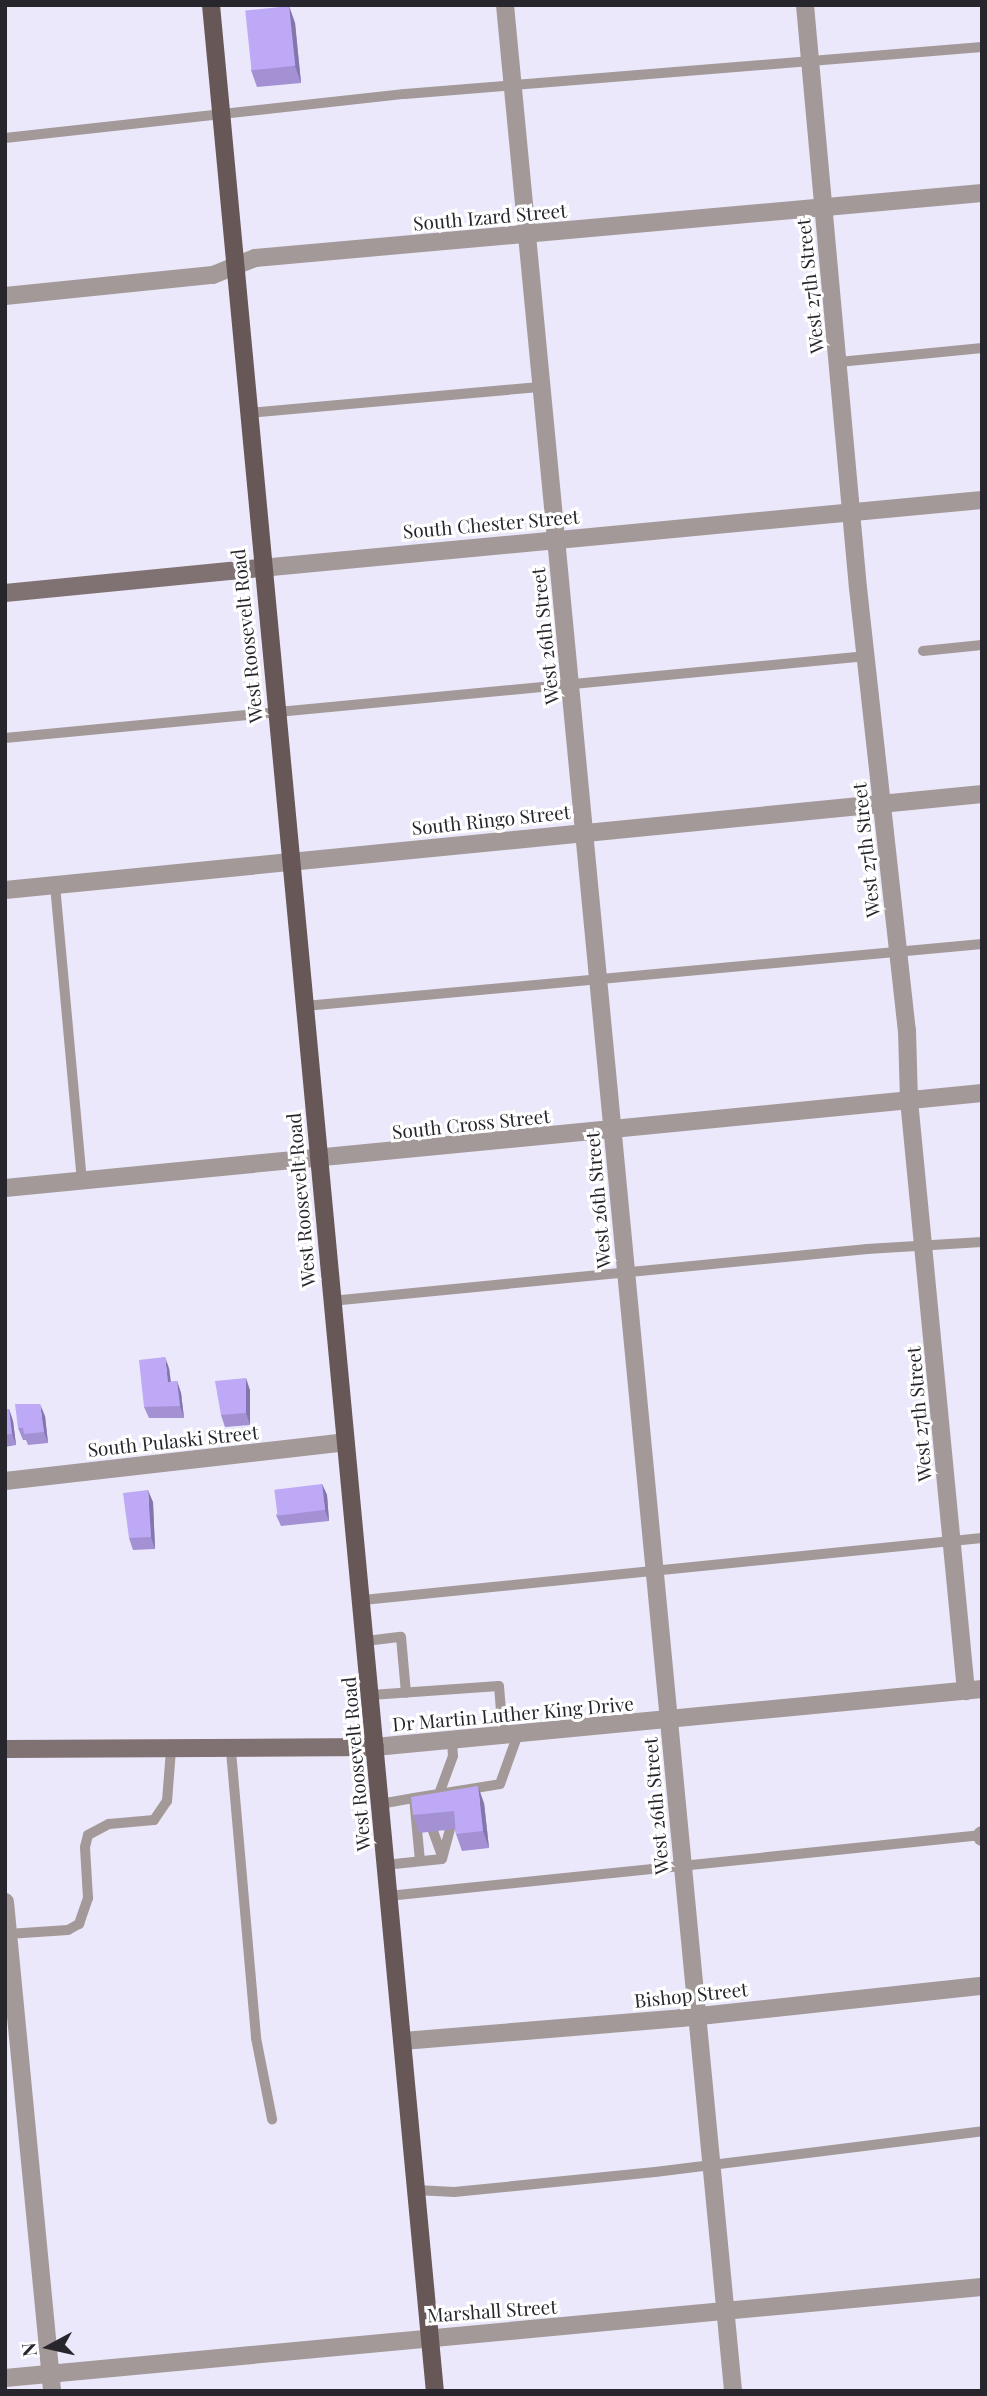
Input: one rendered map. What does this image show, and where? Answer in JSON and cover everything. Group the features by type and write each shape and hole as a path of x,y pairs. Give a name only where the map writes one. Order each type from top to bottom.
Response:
{"main road":[{"name":"West Roosevelt Road","path":"211,5 261,568 331,1301 363,1600 385,1865 436,2391"},
{"name":"South Chester Street","path":"5,593 261,568"},
{"name":"Dr Martin Luther King Drive","path":"5,1749 230,1751 375,1747"}],"street":[{"name":"West 26th Street","path":"505,5 733,2391"},
{"name":"West 27th Street","path":"805,5 880,803 898,951 909,1100 952,1541 974,1690"},
{"name":"South Izard Street","path":"5,296 213,275 254,258 982,193"},
{"name":"South Chester Street","path":"261,568 982,500"},
{"name":"South Ringo Street","path":"5,890 982,794"},
{"name":"South Cross Street","path":"5,1188 319,1160 982,1093"},
{"name":"South Pulaski Street","path":"5,1481 345,1442"},
{"name":"Dr Martin Luther King Drive","path":"375,1747 974,1690"},
{"path":"5,1902 51,2383"},
{"name":"Bishop Street","path":"403,2041 697,2017 982,1986"},
{"name":"Marshall Street","path":"5,2378 51,2383 431,2337 459,2338 982,2287"}],"lane":[{"path":"5,138 221,112 982,47"},
{"path":"839,362 982,348"},
{"path":"247,413 542,387"},
{"path":"923,651 982,645"},
{"path":"5,738 867,656"},
{"path":"55,884 82,1180"},
{"path":"304,1006 982,944"},
{"path":"331,1301 626,1271 982,1242"},
{"path":"363,1600 982,1538"},
{"path":"366,1641 401,1637 407,1693"},
{"path":"371,1695 499,1686 511,1735 500,1784 439,1799 414,1798 380,1804"},
{"path":"439,1799 453,1756 452,1741"},
{"path":"8,1934 68,1930 79,1924 88,1898 85,1847 88,1835 109,1824 154,1819 167,1801 171,1750"},
{"path":"230,1751 256,2038 272,2119"},
{"path":"414,1798 420,1861"},
{"path":"441,1853 450,1830"},
{"path":"385,1865 442,1859 433,1831"},
{"path":"388,1896 982,1836"},
{"path":"416,2190 454,2192 713,2165 982,2131"}],"building":[{"path":"289,6 295,66 252,70 245,11"},
{"path":"165,1357 168,1382 177,1381 180,1406 144,1407 139,1360"},
{"path":"246,1378 246,1413 221,1415 215,1381"},
{"path":"15,1404 40,1404 44,1432 24,1434 23,1428 18,1428"},
{"path":"5,1409 9,1409 12,1434 5,1434"},
{"path":"322,1484 325,1510 278,1516 274,1490"},
{"path":"148,1490 151,1537 129,1538 123,1493"},
{"path":"478,1786 483,1831 456,1834 454,1811 413,1815 411,1797"}]}
